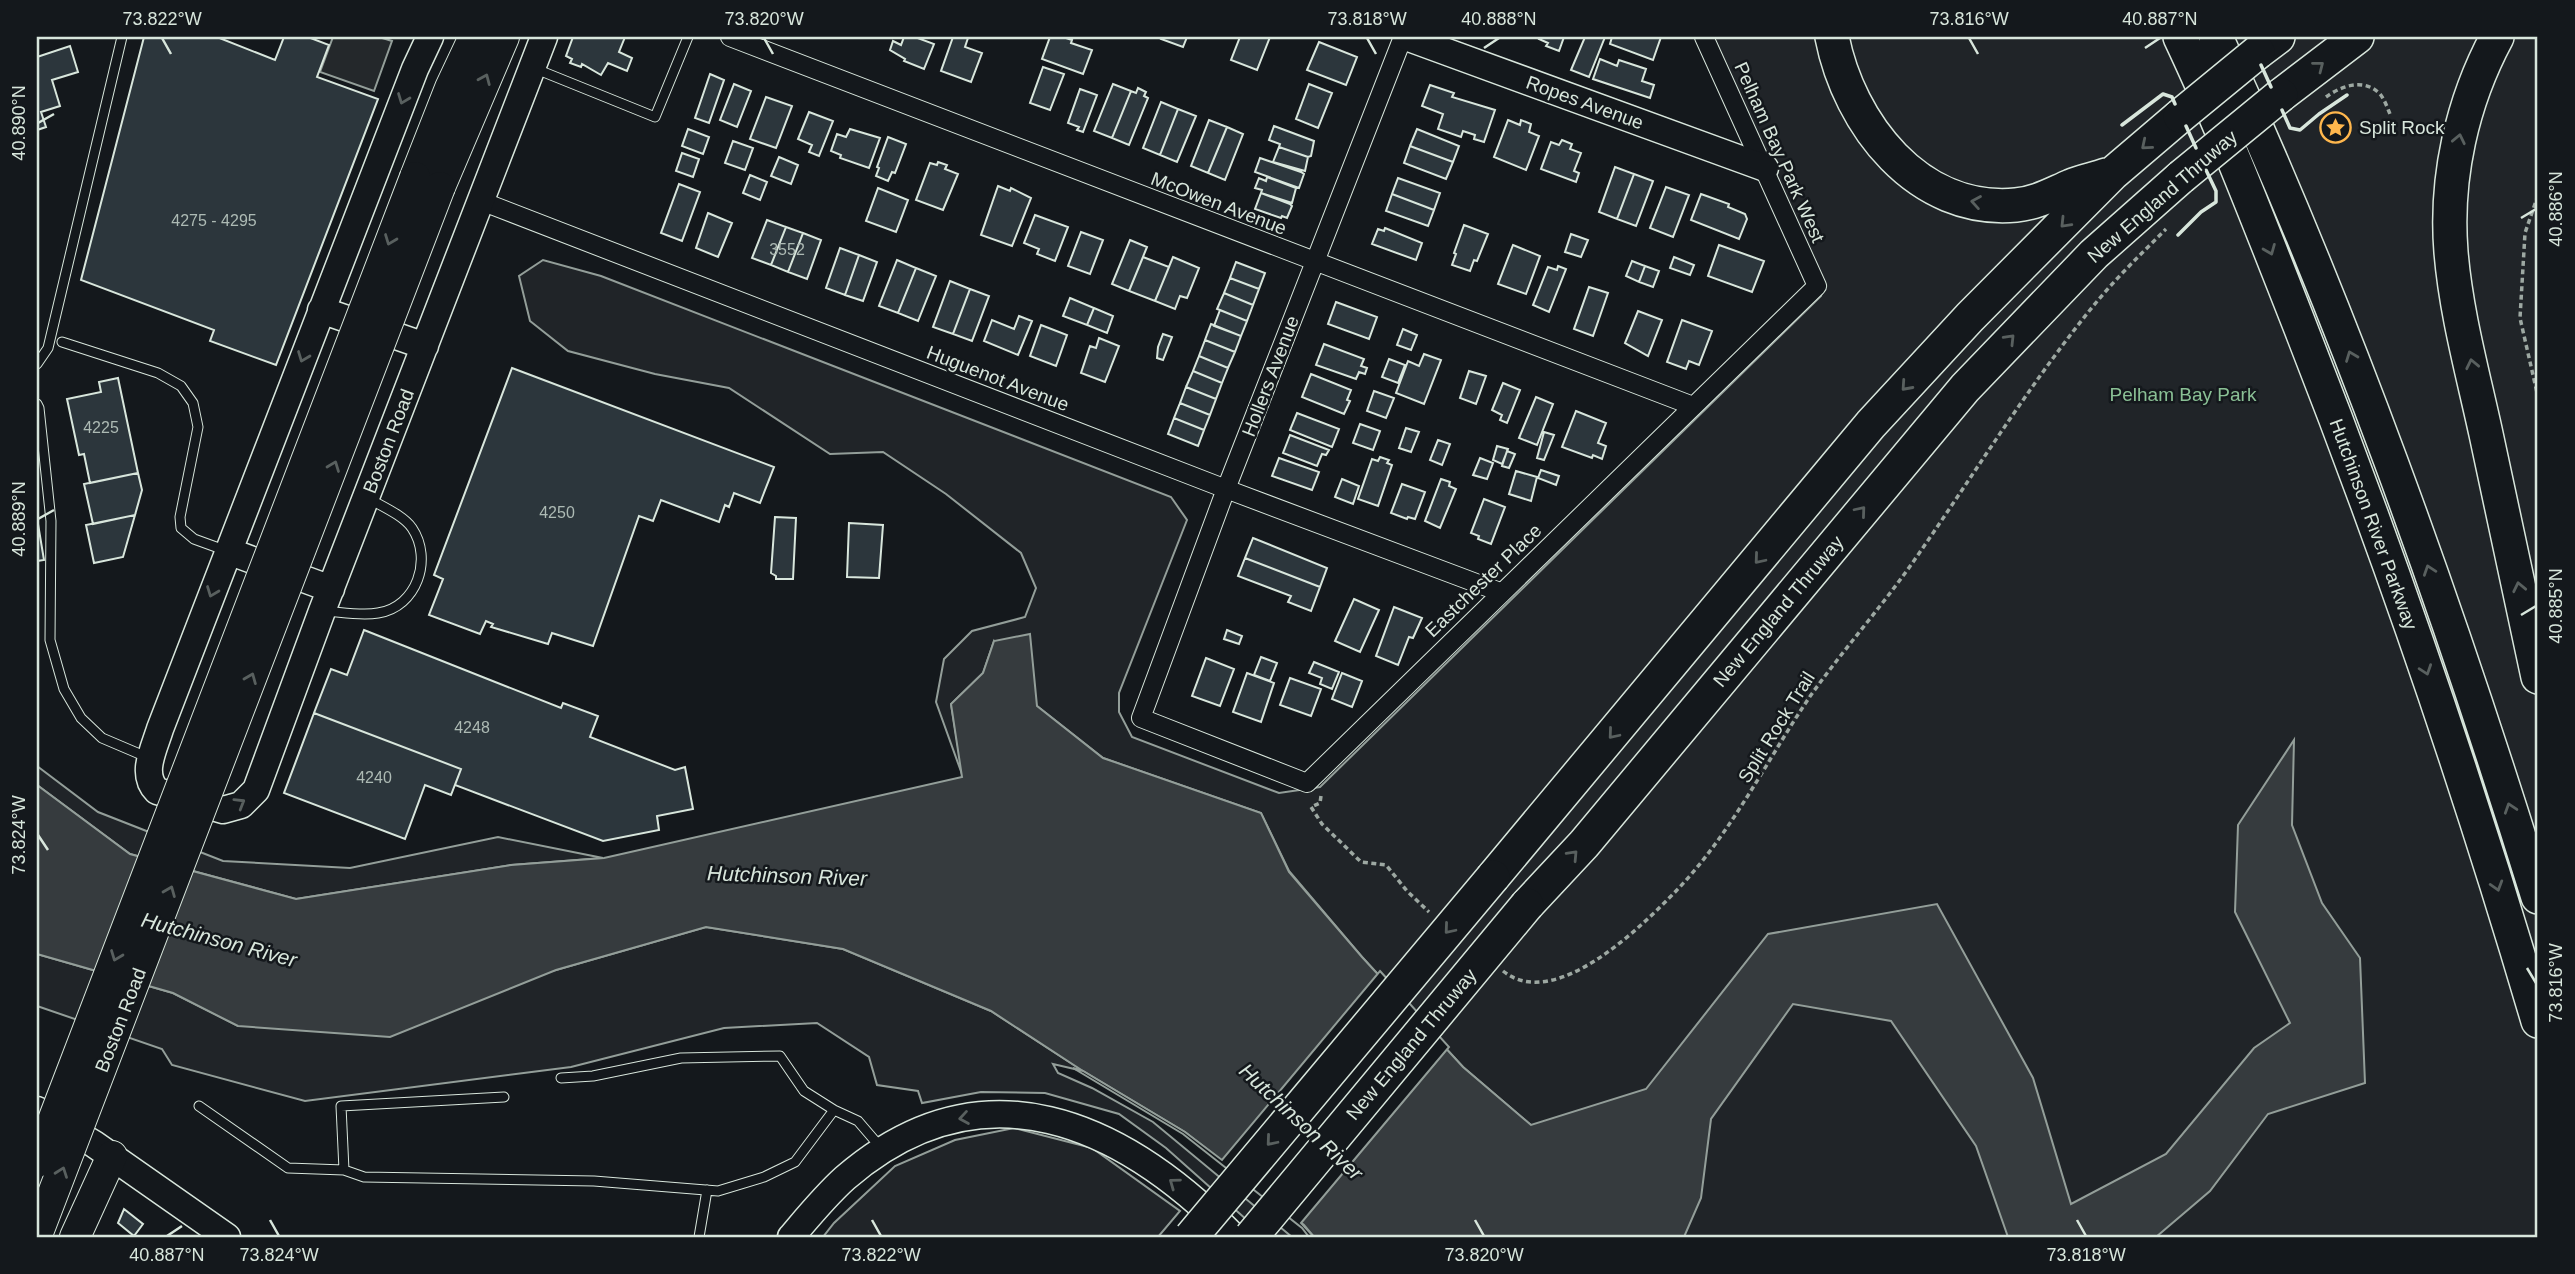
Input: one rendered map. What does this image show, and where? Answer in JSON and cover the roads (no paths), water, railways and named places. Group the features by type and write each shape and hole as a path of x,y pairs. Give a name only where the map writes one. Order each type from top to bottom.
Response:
{"highway":[{"path":"1832,37 1847,84 1873,132 1907,171 1942,193 1970,201 2016,205 2048,198 2072,185 2112,174"},
{"path":"2160,37 2222,131"},
{"name":"Hutchinson River Parkway","path":"2180,37 2222,131 2378,532 2465,786 2538,1021"},
{"name":"Hutchinson River Parkway","path":"2216,37 2297,221 2377,426 2485,730 2538,897"},
{"name":"New England Thruway","path":"1237,1234 1584,844 1965,388 2103,245 2281,95 2357,37"},
{"path":"2497,37 2476,82 2460,137 2452,197 2451,251 2462,316 2538,677"},
{"path":"1191,1237 1871,424 1970,317 2112,174 2268,44"}],"main road":[{"name":"Boston Road","path":"37,1235 428,182 450,88 474,37"},
{"name":"Boston Road","path":"37,1161 428,182 504,37"},
{"path":"75,1237 112,1156"}],"street":[{"name":"Boston Road","path":"430,37 415,69 160,729 151,758 149,779 157,791 223,810 233,809 249,799 256,790 544,37"},
{"name":"McOwen Avenue","path":"730,37 1693,407"},
{"name":"Hollers Avenue","path":"1307,783 1141,718 1226,489 1404,37"},
{"name":"Ropes Avenue","path":"1404,37 1765,168"},
{"name":"Pelham Bay Park West","path":"1704,37 1817,286"},
{"name":"Huguenot Avenue","path":"481,201 1500,592"},
{"name":"Eastchester Place","path":"1307,783 1817,286"},
{"path":"321,310 425,346"},
{"path":"228,551 327,600"},
{"path":"37,1110 112,1156 227,1237"},
{"path":"792,1237 845,1178 883,1151 928,1127 992,1114 1017,1114 1071,1125 1118,1147 1163,1174 1237,1234"}],"lane":[{"path":"37,364 48,348 121,37"},
{"path":"533,68 655,117 688,37"},
{"path":"62,342 158,373 181,386 193,403 198,427 180,517 181,528 194,539 228,551"},
{"path":"37,404 51,521 50,640 64,689 81,718 102,738 151,758"},
{"path":"327,600 377,614 410,596 419,579 422,562 418,539 410,526 367,497"},
{"path":"561,1078 593,1076 681,1058 780,1056 804,1091 858,1121 883,1151"},
{"path":"344,1170 341,1106 504,1097"},
{"path":"199,1107 288,1168 344,1170 364,1177 594,1181 719,1191 764,1177 795,1163 834,1110"},
{"path":"699,1237 707,1190"}],"water":[{"name":"Hutchinson River","path":"1030,634 1037,706 1103,758 1261,813 1289,872 1362,957 1463,1067 1531,1125 1646,1089 1768,934 1937,904 2033,1078 2071,1204 2166,1154 2254,1048 2290,1023 2235,912 2238,825 2294,740 2292,825 2322,903 2360,958 2365,1083 2268,1114 2210,1191 2156,1237 2008,1237 1976,1146 1891,1021 1793,1004 1711,1119 1701,1198 1684,1237 1314,1237 1304,1225 1185,1132 1083,1071 991,1011 843,949 706,927 556,970 390,1037 238,1026 173,993 37,954 37,785 130,854 296,899 511,865 604,858 962,777 951,704 983,673 994,641"}],"place":[{"name":"Split Rock","path":"2336,127"}],"park label":[{"name":"Pelham Bay Park","path":"2183,394"}]}
